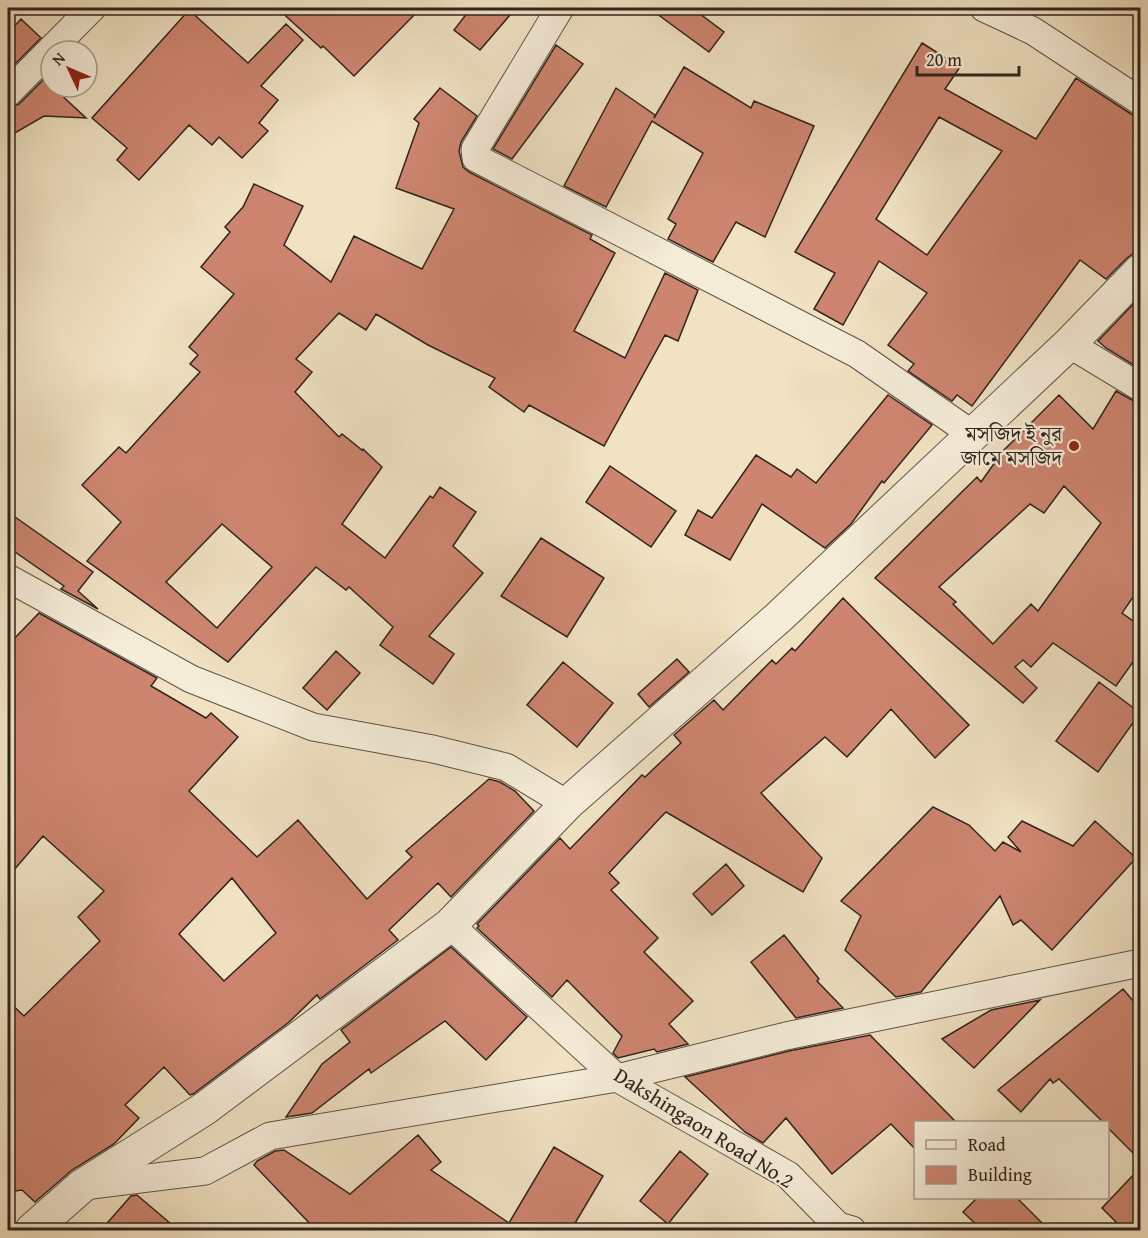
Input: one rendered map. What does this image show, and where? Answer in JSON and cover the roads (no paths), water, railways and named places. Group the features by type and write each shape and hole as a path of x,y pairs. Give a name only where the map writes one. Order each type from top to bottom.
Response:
{"street":[{"path":"8,93 92,8"},
{"path":"560,8 475,149 476,158 857,354 972,434"},
{"path":"984,8 1033,32 1140,101"},
{"path":"32,1230 82,1186 204,1109 450,925 567,804 779,617 1069,344 1140,271"},
{"path":"1069,344 1140,387"},
{"path":"8,578 191,679 313,727 433,749 506,767 567,804"},
{"name":"Dakshingaon Road No.2","path":"450,925 617,1078 788,1175 838,1226 852,1230"},
{"path":"82,1186 205,1171 270,1136 617,1078 786,1036 1140,963"}],"place":[{"name":"মসজিদ ই নুর জামে মসজিদ","path":"1074,446"}]}
